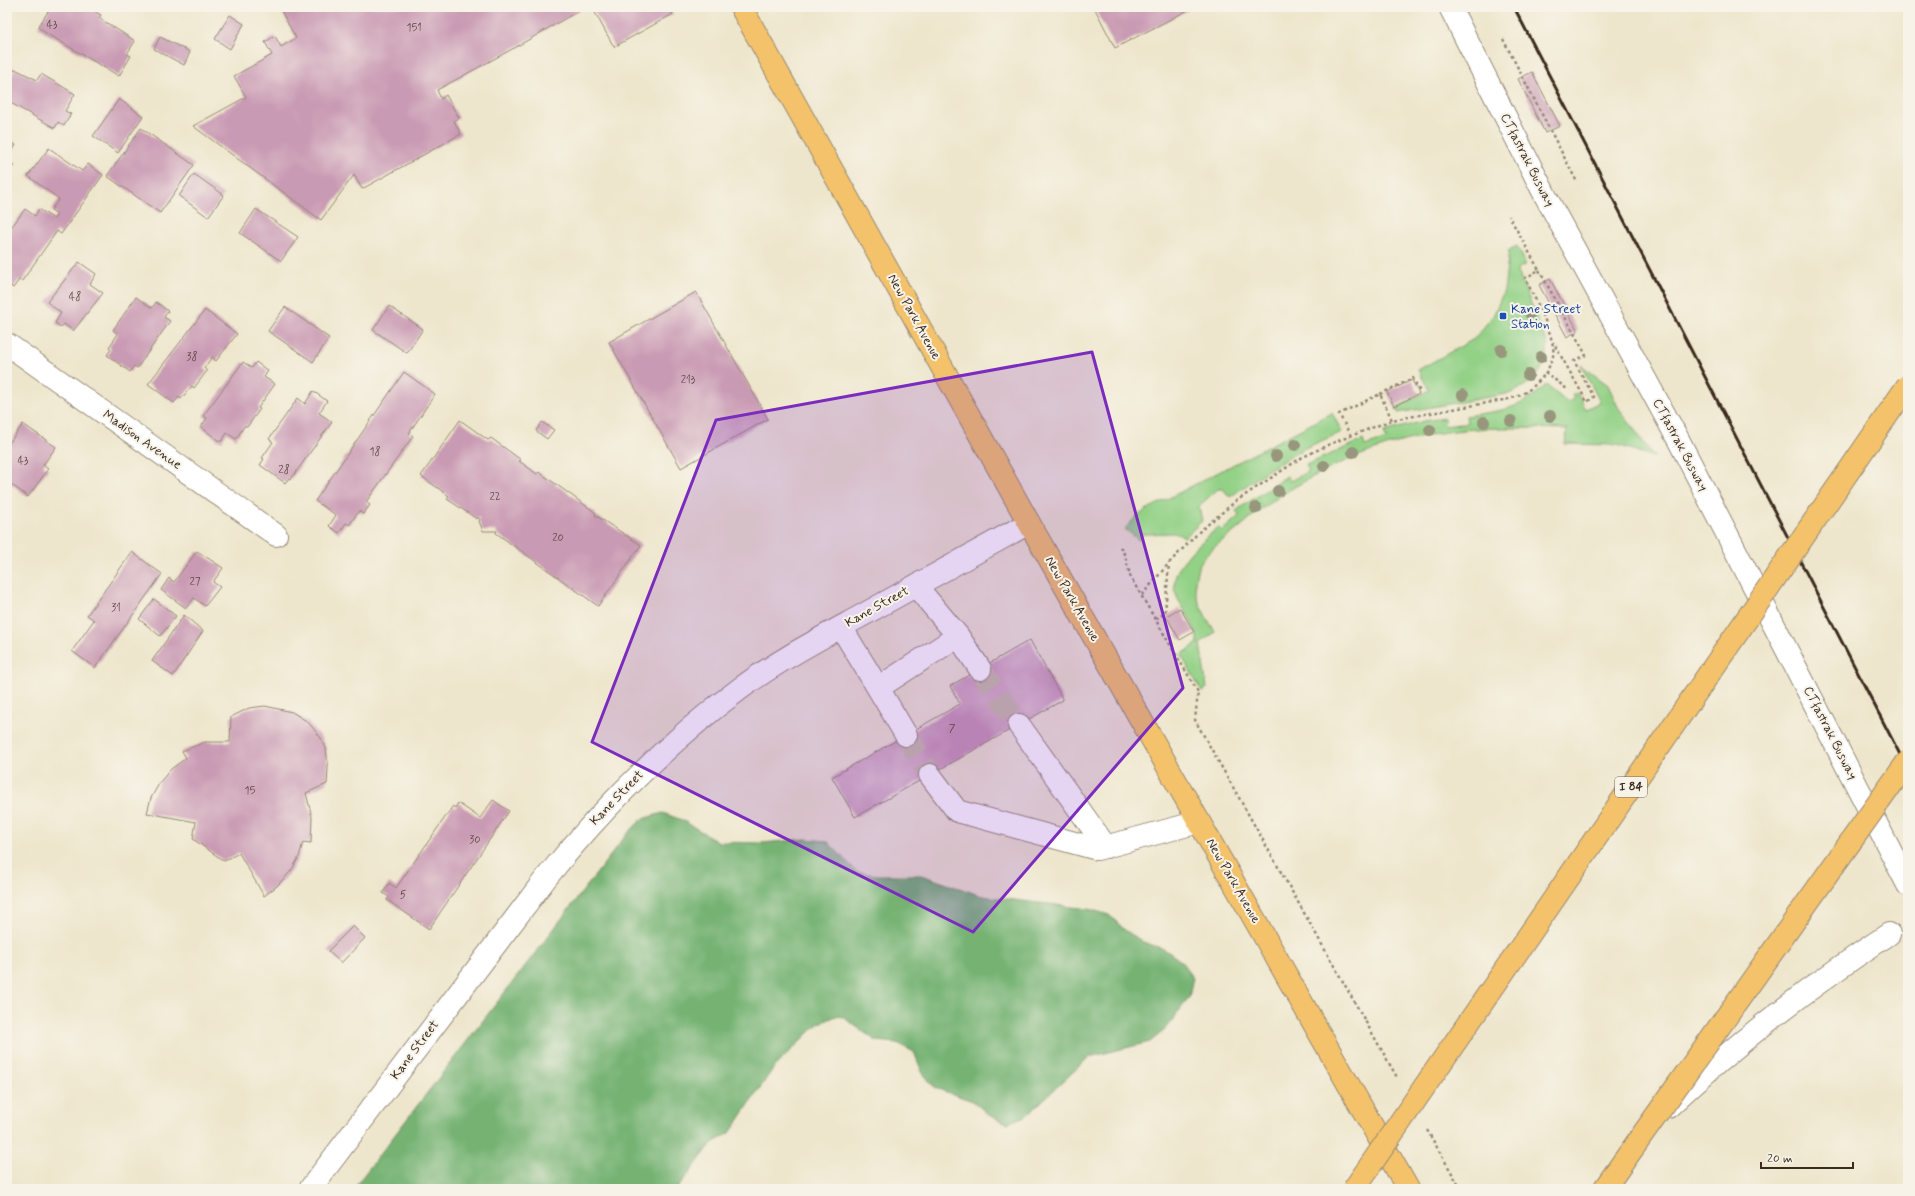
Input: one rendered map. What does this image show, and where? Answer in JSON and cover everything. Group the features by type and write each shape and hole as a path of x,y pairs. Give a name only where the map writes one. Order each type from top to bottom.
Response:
{"main road":[{"name":"New Park Avenue","path":"741,7 1029,523 1408,1189"},
{"name":"I 84","path":"1354,1189 1908,385"},
{"path":"1604,1189 1908,761"}],"street":[{"name":"CTfastrak Busway","path":"1450,7 1546,197 1679,441 1908,885"},
{"name":"Madison Avenue","path":"7,344 276,535"},
{"name":"Kane Street","path":"310,1189 546,878 579,838 617,796 656,757 698,720 743,686 804,648 1029,523"},
{"path":"916,586 958,636 980,669"},
{"path":"841,627 906,734"},
{"path":"878,688 958,636"},
{"path":"1019,725 1106,847"},
{"path":"930,775 957,811 1097,849 1199,822"},
{"path":"1649,1126 1696,1082 1759,1027 1795,999 1889,934"}],"path":[{"path":"1503,39 1577,182"},
{"path":"1509,216 1539,270 1586,355 1574,361 1594,397 1587,402 1553,342 1525,278 1539,270"},
{"path":"1142,595 1169,563 1200,531 1236,501 1301,458 1392,420 1509,400 1521,396 1531,389 1545,372 1553,355 1553,342"},
{"path":"1545,372 1567,389"},
{"path":"1352,436 1339,414 1413,378 1420,392"},
{"path":"1380,394 1392,420"},
{"path":"1120,548 1126,554 1127,567 1131,578 1198,692 1195,720 1398,1081"},
{"path":"1156,619 1165,613 1169,563"},
{"path":"1426,1128 1461,1189"}],"highlighted area":[{"path":"1092,352 1183,688 973,932 592,742 716,420"}],"green space":[{"path":"1517,246 1526,264 1517,269 1547,343 1545,360 1538,373 1527,384 1512,393 1398,413 1396,408 1429,390 1418,370 1474,339 1493,316 1504,291 1509,250"},
{"path":"1581,365 1608,385 1618,407 1654,457 1618,445 1565,444 1567,429 1471,429 1440,433 1397,443 1355,457 1295,486 1260,510 1212,549 1199,565 1195,580 1195,588 1199,603 1215,632 1200,644 1207,688 1202,692 1181,655 1198,643 1193,626 1178,599 1174,588 1175,578 1179,568 1194,550 1218,527 1222,531 1239,516 1236,511 1287,476 1290,481 1309,471 1306,465 1363,440 1365,446 1386,439 1384,432 1424,421 1444,418 1445,426 1467,423 1466,416 1518,405 1536,394 1546,385 1567,402 1574,399 1572,395 1577,393 1586,409 1600,402"},
{"path":"1332,413 1342,432 1305,448 1268,470 1230,497 1223,489 1218,489 1201,504 1199,508 1202,521 1185,537 1174,533 1143,534 1139,540 1125,529 1134,519 1146,510"},
{"path":"663,813 682,820 719,842 762,843 806,839 827,841 857,872 878,875 921,875 982,896 1089,909 1109,915 1125,930 1143,942 1164,949 1181,961 1193,978 1189,997 1166,1029 1150,1042 1089,1057 1026,1116 1007,1123 989,1115 973,1101 935,1088 922,1072 914,1052 897,1043 876,1041 843,1017 836,1016 818,1024 774,1067 730,1133 712,1143 677,1189 353,1189 627,834 642,819"}],"building":[{"path":"51,7 87,7 101,15 99,18 135,41 127,54 131,56 119,76 38,27"},
{"path":"279,7 585,7 437,90 441,99 446,95 459,118 454,121 461,134 362,189 354,175 321,220 193,126 246,97 234,76 272,55 265,42 275,36 281,47 296,38"},
{"path":"595,7 668,7 673,14 614,47 593,9"},
{"path":"1094,7 1194,7 1115,48"},
{"path":"230,15 244,24 230,49 215,39"},
{"path":"160,37 190,52 184,65 154,49"},
{"path":"15,69 37,80 41,74 75,94 65,111 71,114 64,126 58,122 55,128 7,101 7,84"},
{"path":"1532,72 1560,126 1545,133 1518,79"},
{"path":"119,99 143,116 118,153 93,136"},
{"path":"141,128 194,165 160,213 107,176"},
{"path":"7,139 16,145 7,158"},
{"path":"49,148 82,171 88,164 103,175 61,234 57,231 22,281 19,280 13,288 7,283 7,233 25,209 35,216 39,209 54,219 57,214 51,210 59,199 28,176"},
{"path":"7,160 14,165 7,175"},
{"path":"194,174 224,195 208,217 179,196"},
{"path":"256,209 298,237 281,261 240,233"},
{"path":"79,262 96,274 90,284 103,293 73,331 64,324 61,327 55,323 61,313 47,302"},
{"path":"1550,279 1578,331 1567,337 1539,285"},
{"path":"696,292 768,419 681,468 609,342"},
{"path":"136,297 152,308 156,302 168,311 164,317 170,321 137,368 134,366 130,372 107,355 111,349 109,347 118,334 113,330"},
{"path":"389,306 423,329 407,353 373,330"},
{"path":"285,307 329,338 313,362 268,331"},
{"path":"205,310 237,334 216,361 212,357 204,368 207,371 194,388 192,386 181,399 179,397 174,403 148,384"},
{"path":"243,362 252,368 256,362 268,371 264,377 275,384 258,408 260,409 247,427 245,425 236,439 227,433 222,441 219,441 201,427 207,418 203,416"},
{"path":"404,372 435,394 409,433 413,436 366,502 370,505 363,514 359,511 349,525 346,523 339,533 329,526 336,515 315,501"},
{"path":"1412,380 1419,394 1394,406 1387,392"},
{"path":"313,391 327,401 319,413 332,422 291,479 289,478 285,483 260,465 264,459 262,458 273,442 269,439 298,398 305,404"},
{"path":"460,420 488,440 491,438 537,474 539,472 596,513 595,515 641,545 598,606 496,533 497,531 483,531 479,521 480,519 478,517 477,519 447,499 449,496 421,476"},
{"path":"542,422 554,430 547,439 536,431"},
{"path":"23,424 56,447 43,465 48,469 28,497 7,481 7,446"},
{"path":"197,551 223,568 213,582 220,587 205,606 194,598 186,608 161,590 169,578 174,582"},
{"path":"132,552 162,574 95,668 72,651 94,620 87,615"},
{"path":"154,599 176,616 160,636 139,619"},
{"path":"1180,608 1194,632 1180,640 1166,616"},
{"path":"184,615 203,631 173,676 152,661"},
{"path":"1030,640 1063,700 855,817 832,777 960,704 950,686"},
{"path":"265,706 292,712 308,722 321,738 326,748 328,768 327,784 306,793 312,817 311,843 303,842 299,857 291,871 277,886 264,896 239,853 224,861 193,839 196,822 147,813 151,798 160,782 171,769 186,758 182,751 205,742 230,742 231,717 249,708"},
{"path":"493,800 509,811 429,929 387,900 389,897 383,893 389,883 396,888 453,806 455,808 458,803 480,818"},
{"path":"353,926 365,938 341,963 328,951"}],"tunnel":[{"path":"980,669 1019,725"},
{"path":"906,735 930,775"}],"railway":[{"path":"1514,7 1908,770"}],"place":[{"name":"Kane Street Station","path":"1503,316"}]}
